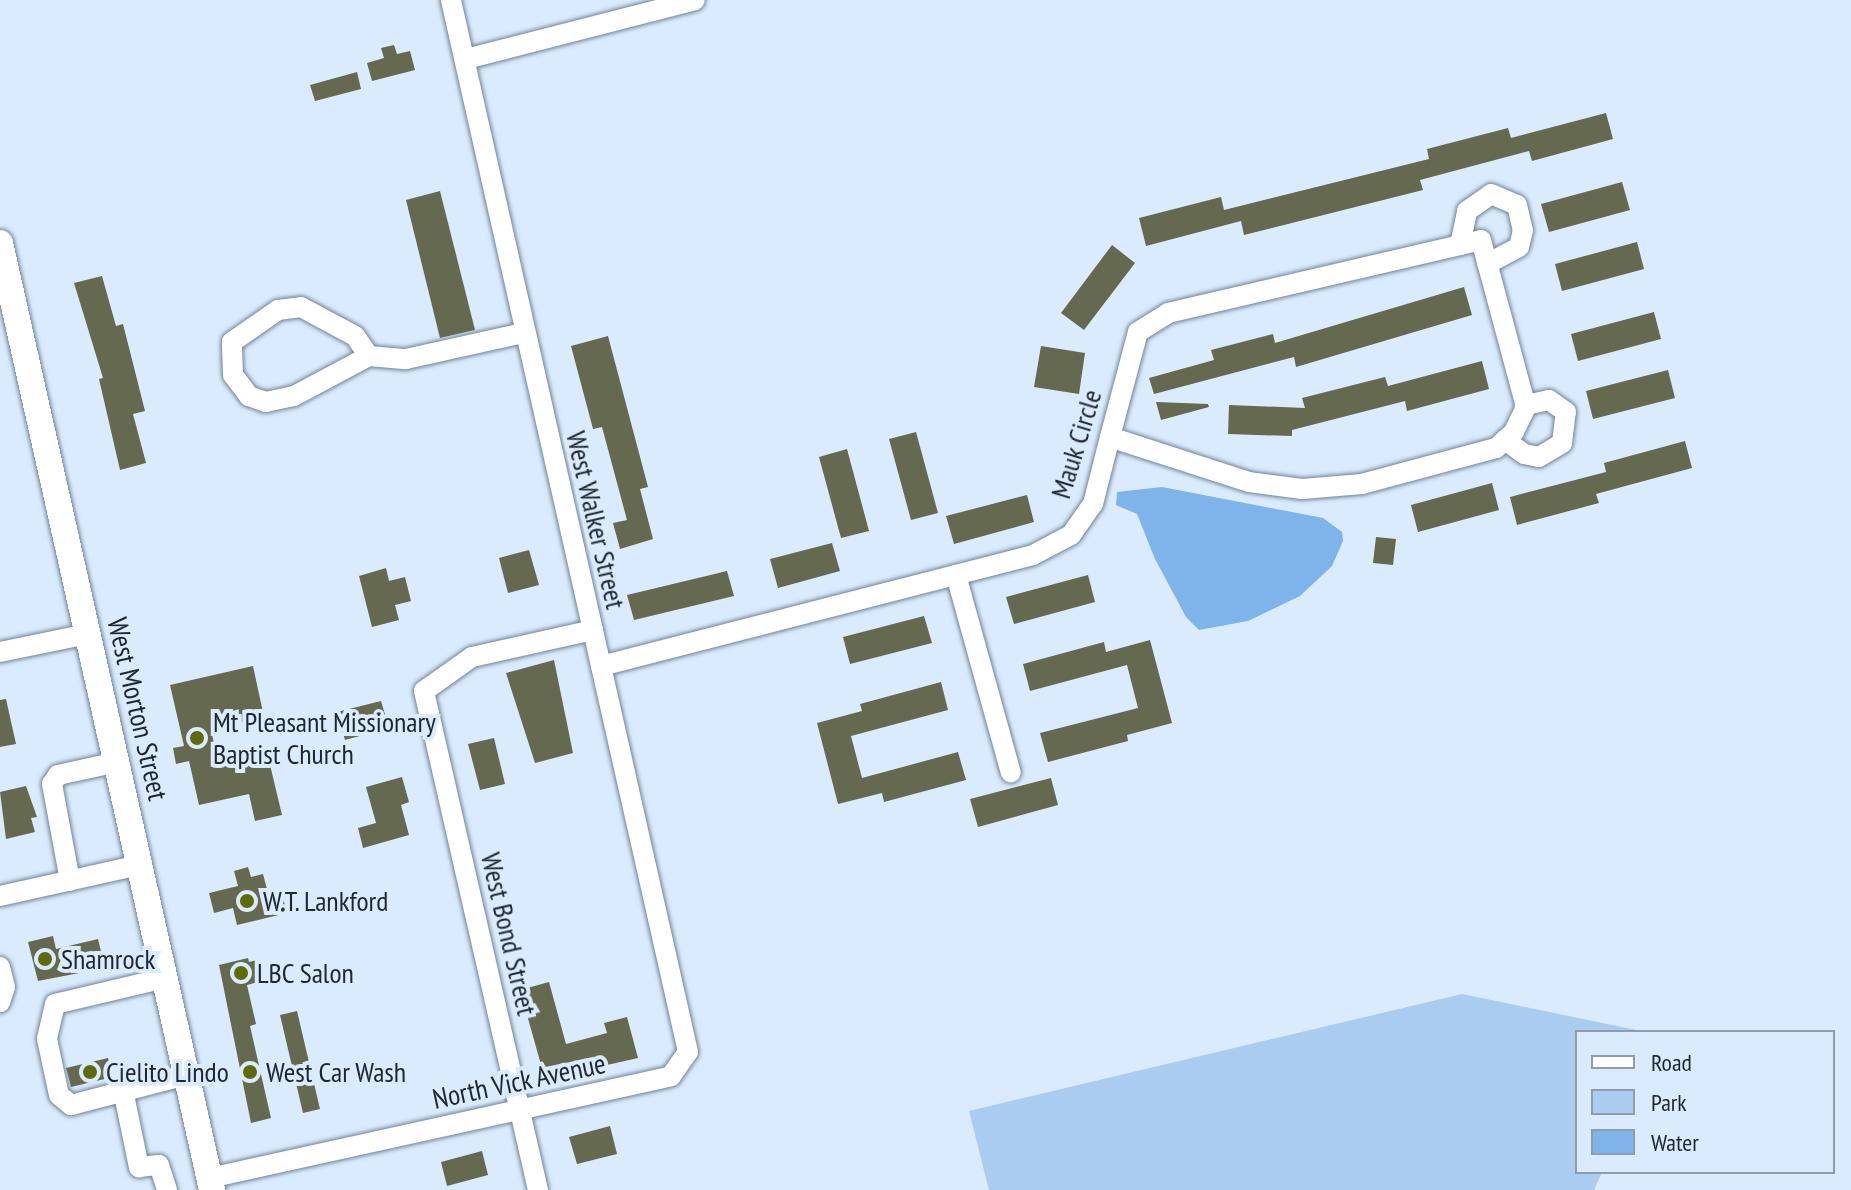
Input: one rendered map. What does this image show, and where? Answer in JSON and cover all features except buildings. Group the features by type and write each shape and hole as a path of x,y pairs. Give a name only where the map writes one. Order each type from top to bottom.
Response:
{"main road":[{"name":"West Morton Street","path":"0,243 210,1184"}],"street":[{"name":"West Walker Street","path":"451,0 523,333 688,1052"},
{"path":"466,59 695,0"},
{"path":"1110,437 1249,482 1302,489 1362,484 1496,448 1505,440 1525,405 1487,264 1519,247 1523,230 1517,205 1491,194 1467,211 1460,245"},
{"name":"Mauk Circle","path":"601,666 1033,555 1071,535 1093,504 1138,332 1168,313 1481,240 1487,264"},
{"path":"369,356 355,336 301,307 278,310 232,342 233,375 249,396 266,402 294,396 369,356 406,359 523,333"},
{"path":"1505,440 1524,454 1539,457 1562,443 1566,412 1549,400 1525,405"},
{"path":"956,575 1011,773"},
{"name":"West Bond Street","path":"538,1190 424,691 472,657 593,630"},
{"path":"0,652 88,634"},
{"path":"70,881 52,784 58,775 117,762"},
{"path":"0,896 140,865"},
{"path":"0,967 5,987 0,1002"},
{"path":"165,978 55,1004 50,1013 47,1039 64,1102 71,1105 186,1075"},
{"name":"North Vick Avenue","path":"210,1184 671,1076 688,1052"},
{"path":"123,1090 139,1167 159,1165 167,1190"}],"green space":[{"path":"1462,994 1636,1030 1575,1030 1575,1174 1601,1174 1594,1190 989,1190 969,1111"}],"water":[{"path":"1162,487 1323,518 1342,532 1343,541 1332,566 1300,596 1248,621 1199,630 1186,617 1155,559 1137,514 1116,505 1117,492"}],"place":[{"name":"Mt Pleasant Missionary Baptist Church","path":"197,738"},
{"name":"W.T. Lankford","path":"247,901"},
{"name":"Shamrock","path":"45,959"},
{"name":"LBC Salon","path":"241,973"},
{"name":"Cielito Lindo","path":"90,1072"},
{"name":"West Car Wash","path":"250,1072"}]}
